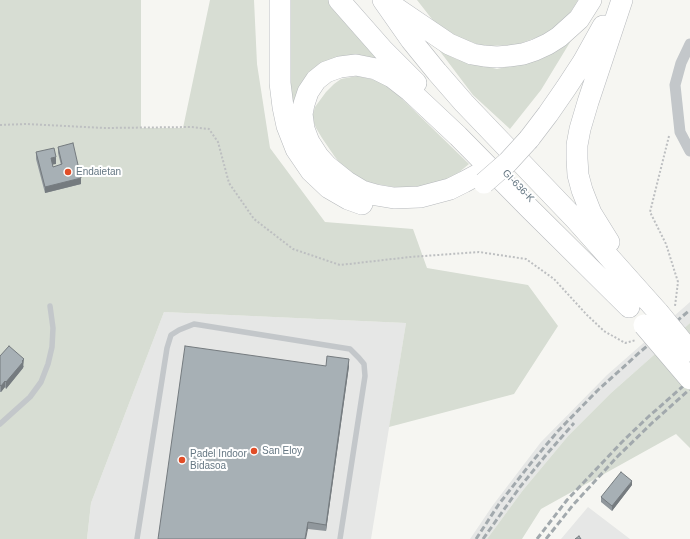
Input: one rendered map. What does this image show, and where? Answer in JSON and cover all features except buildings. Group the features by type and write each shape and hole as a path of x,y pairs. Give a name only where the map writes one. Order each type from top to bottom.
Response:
{"highway":[{"path":"280,0 280,83 287,126 296,149 311,171 329,188 348,199 369,207 388,211 433,208 460,198 480,179 508,162 540,106 558,79 580,38 596,0"},
{"name":"GI-636-K","path":"339,0 383,50 526,194 586,257 630,307 654,321 690,351"},
{"path":"384,0 449,44 472,54 497,57 523,54 548,44 559,37 579,19 591,0"},
{"name":"GI-636-K","path":"384,0 411,40 464,103 576,220 626,277 690,379"},
{"path":"523,138 548,114 571,82 617,0"},
{"path":"622,0 582,122 577,145 577,158 580,185 591,214 610,245 626,277"},
{"path":"480,179 464,182 450,189 420,197 394,198 362,191 326,166 309,142 304,129 302,114 308,92 316,80 326,72 340,67 356,65 376,69 392,77 458,136 630,307"}],"street":[{"path":"690,44 680,63 675,85 680,132 690,151"}],"lane":[{"path":"0,424 30,397 41,382 48,364 52,347 53,328 50,306"},
{"path":"137,539 167,348 171,335 194,324 350,349 364,364 365,376 340,539"}],"path":[{"path":"0,125 26,124 105,128 209,129 218,142 229,183 254,219 293,249 340,264 479,252 526,259 554,279 604,331 625,343 654,321 678,282 666,244 650,212 670,130"}],"shaded area":[{"path":"0,0 141,0 141,128 183,128 210,0 254,0 257,64 270,148 325,222 413,229 427,268 528,285 558,326 514,394 389,427 406,323 164,312 91,503 87,539 0,539"},
{"path":"289,0 328,0 378,59 347,57 294,119 289,68 291,41"},
{"path":"417,0 578,0 565,21 543,35 516,45 483,46 456,37 435,23"},
{"path":"572,39 541,90 510,129 473,95 439,50 456,59 497,69 541,59"},
{"path":"357,76 379,81 391,88 469,164 452,178 424,186 400,188 371,183 359,178 344,168 322,138 312,118 315,107 334,84 341,79"},
{"path":"690,302 690,323 611,393 568,436 523,490 487,539 470,539 493,505 541,442 607,375"},
{"path":"164,312 406,323 371,539 87,539 91,503"},
{"path":"690,323 690,448 676,434 541,509 522,539 487,539 523,490 568,436 611,393"},
{"path":"588,507 630,539 561,539"}],"railway":[{"path":"476,539 499,504 558,431 597,391 690,310"},
{"path":"537,539 567,500 622,442 690,380"},
{"path":"546,539 573,505 617,457 690,389"},
{"path":"483,539 520,487 574,423"}],"place":[{"name":"Endaietan","path":"68,172"},
{"name":"San Eloy","path":"254,451"},
{"name":"Padel Indoor Bidasoa","path":"182,460"}]}
